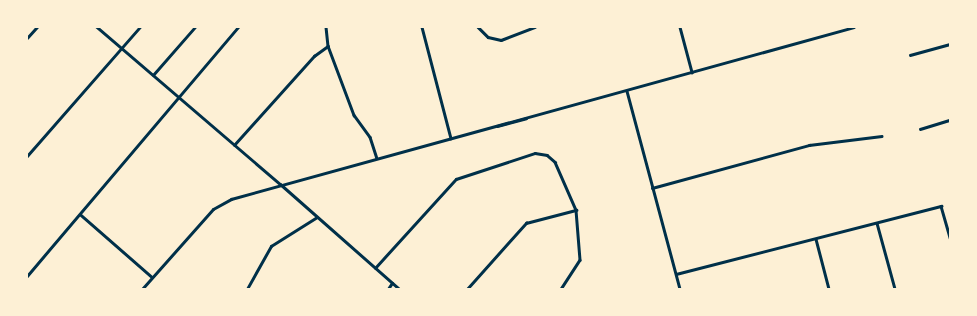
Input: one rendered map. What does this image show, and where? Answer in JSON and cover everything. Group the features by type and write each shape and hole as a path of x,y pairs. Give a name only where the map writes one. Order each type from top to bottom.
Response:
{"street":[{"path":"27,38 37,27"},
{"path":"97,27 280,184 399,289"},
{"path":"27,156 140,27"},
{"path":"153,75 194,27"},
{"path":"27,276 180,98 182,90 238,27"},
{"path":"326,27 328,46 354,115 370,138 377,158"},
{"path":"422,27 450,138"},
{"path":"478,27 488,37 501,40 536,27"},
{"path":"680,27 692,72"},
{"path":"834,27 835,32"},
{"path":"142,289 213,209 280,184 627,91 854,27"},
{"path":"910,55 950,44"},
{"path":"234,145 314,56 328,46"},
{"path":"627,91 680,289"},
{"path":"920,129 950,120"},
{"path":"652,188 809,145 881,136"},
{"path":"375,268 456,179 535,153 547,155 555,162 576,210 580,260 561,289"},
{"path":"676,274 941,206 950,238"},
{"path":"467,289 526,223 576,210"},
{"path":"81,215 152,277"},
{"path":"247,289 271,246 317,217"},
{"path":"876,223 895,289"},
{"path":"816,239 829,289"},
{"path":"388,289 392,284"}]}
